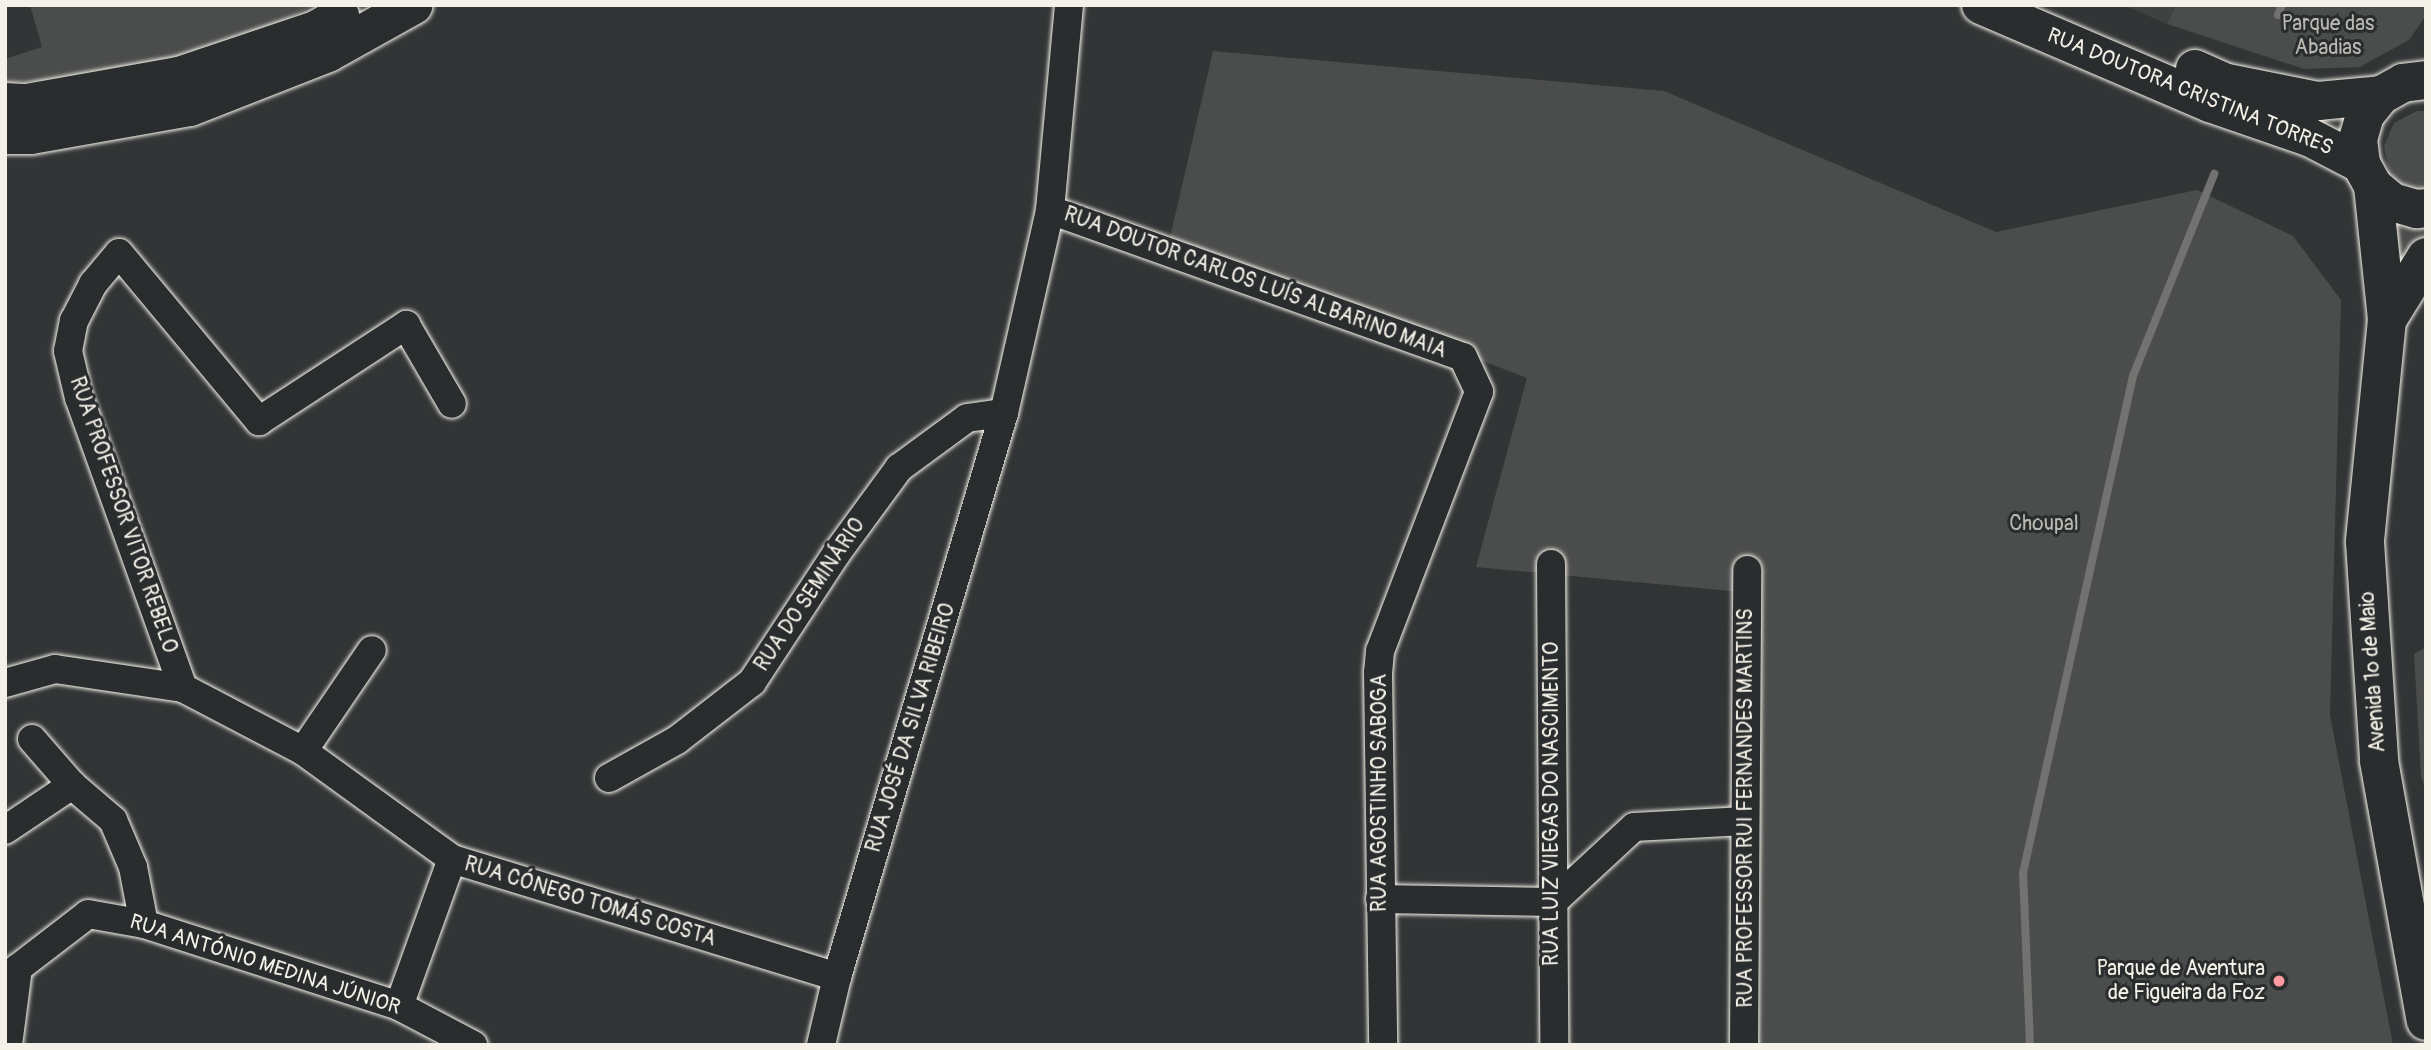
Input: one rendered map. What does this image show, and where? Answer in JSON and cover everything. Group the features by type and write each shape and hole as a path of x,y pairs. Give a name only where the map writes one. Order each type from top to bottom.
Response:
{"main road":[{"path":"5,103 27,103 179,76 316,30 360,5"},
{"path":"5,135 31,135 190,107 328,53 414,5"},
{"name":"RUA DOUTORA CRISTINA TORRES","path":"1981,5 2210,103 2309,137 2367,175 2392,202 2426,208"},
{"name":"RUA DOUTORA CRISTINA TORRES","path":"2047,5 2227,83 2318,101 2409,78"},
{"name":"Avenida 1º de Maio","path":"2409,78 2365,115 2358,139 2367,175 2387,320 2366,556 2379,761 2426,1021"},
{"path":"2387,320 2426,257"}],"street":[{"name":"RUA JOSÉ DA SILVA RIBEIRO","path":"821,1045 837,977 1004,413 1050,210 1069,5"},
{"name":"RUA DOUTOR CARLOS LUÍS ALBARINO MAIA","path":"1050,210 1463,357 1479,392"},
{"name":"RUA PROFESSOR VITOR REBELO","path":"183,688 79,398 68,351 74,321 93,284 119,253 259,421 406,325 452,404"},
{"name":"RUA AGOSTINHO SABOGA","path":"1383,1045 1378,671 1380,651 1479,392"},
{"name":"RUA DO SEMINÁRIO","path":"609,778 677,740 752,682 836,554 899,468 967,418 1004,413"},
{"name":"RUA LUIZ VIEGAS DO NASCIMENTO","path":"1551,564 1554,1045"},
{"name":"RUA PROFESSOR RUI FERNANDES MARTINS","path":"1744,1045 1747,570"},
{"path":"303,751 372,650"},
{"path":"5,682 54,669 183,688 303,751 452,859"},
{"path":"32,739 72,785 113,820 133,867 144,923"},
{"path":"5,830 72,785"},
{"path":"1381,899 1553,902 1634,827 1745,821"},
{"name":"RUA CÓNEGO TOMÁS COSTA","path":"399,1006 452,859 837,977"},
{"name":"RUA ANTÓNIO MEDINA JÚNIOR","path":"8,1045 18,968 88,914 144,923 399,1006 473,1045"}],"shaded area":[{"path":"2123,5 2176,5 2167,24"}],"green space":[{"path":"30,5 314,5 242,41 98,76 5,83 5,59 42,47"},
{"name":"Parque das Abadias","path":"2176,5 2426,5 2426,15 2409,40 2360,67 2304,69 2167,24"},
{"name":"Choupal","path":"1213,51 1664,91 1996,232 2197,190 2293,236 2341,300 2330,715 2393,1045 1759,1045 1762,594 1476,567 1527,378 1169,242"},
{"path":"2417,111 2426,111 2426,190 2420,191 2397,181 2389,171 2384,146 2394,123"},
{"path":"2396,213 2426,219 2426,239 2391,303"},
{"path":"2426,647 2426,792 2421,776 2414,654"}],"waterway":[{"path":"2278,15 2282,5"},
{"path":"2030,1045 2023,873 2133,376 2214,174"}],"place":[{"name":"Parque de Aventura de Figueira da Foz","path":"2279,981"}]}
